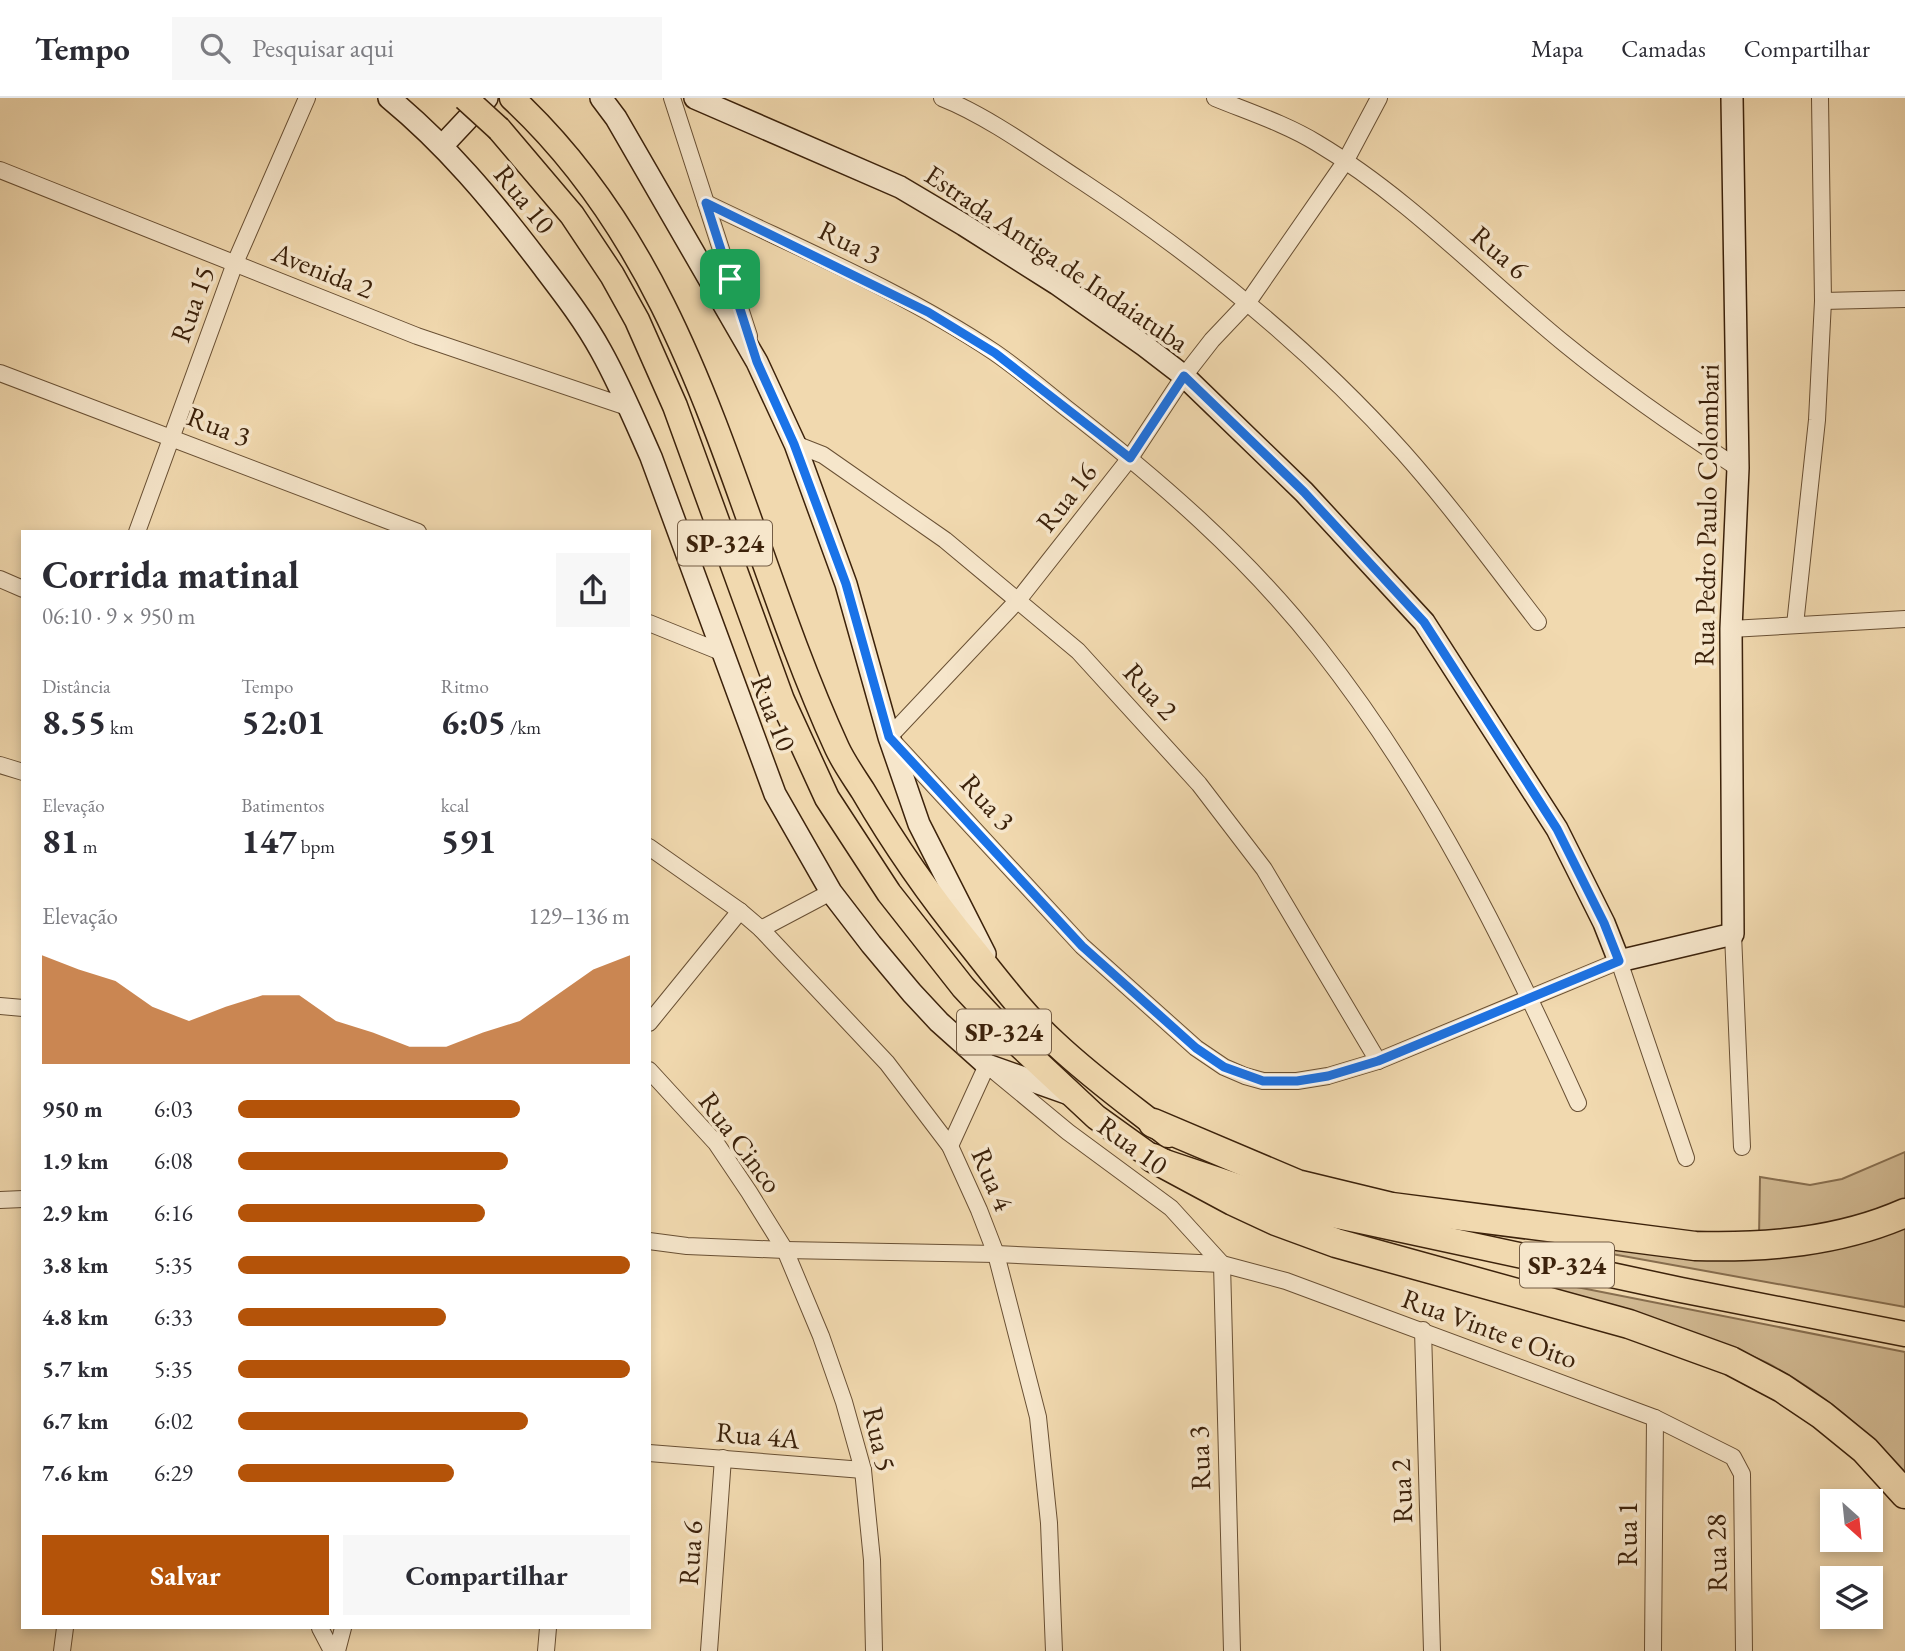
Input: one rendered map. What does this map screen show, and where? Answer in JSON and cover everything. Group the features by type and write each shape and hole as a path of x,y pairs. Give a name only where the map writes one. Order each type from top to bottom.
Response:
{"highway":[{"name":"SP-324","path":"465,98 499,129 572,215 612,275 637,320 675,406 782,700 827,798 888,893 957,980 1004,1031 1096,1117 1153,1158 1305,1209 1356,1222 1905,1334"},
{"name":"SP-324","path":"517,103 588,185 653,284 690,362 790,631 838,750 890,838 928,893 1002,985 1055,1043 1112,1093 1232,1185"},
{"path":"1153,1123 1297,1184 1392,1207 1695,1246 1731,1247 1811,1240 1844,1234 1905,1213"},
{"path":"1153,1158 1276,1221 1336,1243 1629,1324 1731,1361 1782,1388 1822,1415 1865,1450 1905,1494"}],"main road":[{"name":"Rua 10","path":"389,98 442,146 486,193 573,306 600,349 651,457 775,794 831,892 871,944 912,993 987,1065"},
{"path":"442,146 487,98"},
{"path":"601,98 623,130 757,362"},
{"name":"Estrada Antiga de Indaiatuba","path":"695,98 900,187 1057,285 1184,376 1304,492 1424,622 1557,829 1604,923 1619,961"},
{"name":"Rua Pedro Paulo Colombari","path":"1732,98 1738,468 1731,629 1733,934"},
{"name":"Rua 3","path":"757,362 794,444 846,584 889,737"},
{"path":"889,737 919,824 1002,985"},
{"path":"1619,961 1733,934"},
{"path":"987,1065 1072,1095"}],"street":[{"name":"Rua 15","path":"138,530 235,263 307,98"},
{"name":"Rua 3","path":"672,98 757,362"},
{"path":"942,98 958,104 1135,216 1248,302 1312,359 1403,452 1538,622"},
{"name":"Rua 6","path":"1215,98 1301,134 1345,162 1413,212 1564,343 1661,418 1738,468"},
{"name":"Rua 16","path":"889,737 1018,600 1130,458 1184,376 1212,340 1248,302 1345,162 1379,98"},
{"path":"1795,625 1817,420 1824,301 1820,98"},
{"name":"Avenida 2","path":"0,170 417,336 630,408"},
{"name":"Rua 3","path":"706,203 928,312 995,353 1130,458 1198,518 1254,574 1329,660 1379,731 1440,827 1530,998 1578,1103"},
{"path":"1824,301 1905,299"},
{"name":"Rua 3","path":"0,373 413,530"},
{"name":"Rua 2","path":"794,444 823,455 946,540 1078,651 1199,784 1264,869 1378,1061"},
{"path":"0,579 21,588"},
{"path":"1731,629 1905,619"},
{"path":"651,624 721,652"},
{"name":"Rua 3","path":"889,737 1082,946 1196,1048 1224,1067 1263,1081 1297,1081 1328,1076 1378,1061 1619,961"},
{"path":"0,765 21,771"},
{"name":"Rua 4","path":"651,848 740,911 761,929 887,1063 950,1146 996,1254 1038,1417 1049,1522 1054,1651"},
{"path":"761,929 831,892"},
{"path":"651,1021 740,911"},
{"path":"1733,934 1742,1147"},
{"path":"1619,961 1686,1158"},
{"path":"0,1006 21,1008"},
{"path":"950,1146 987,1065"},
{"name":"Rua 10","path":"987,1065 1068,1132 1171,1208 1222,1264"},
{"name":"Rua Cinco","path":"651,1072 716,1143 785,1250"},
{"path":"0,1200 21,1199"},
{"name":"Rua Vinte e Oito","path":"651,1241 687,1246 785,1250 996,1254 1222,1264 1286,1281 1423,1330 1655,1418 1733,1457"},
{"name":"Rua 5","path":"785,1250 834,1369 863,1470 872,1560 874,1651"},
{"name":"Rua 3","path":"1222,1264 1232,1651"},
{"name":"Rua 2","path":"1423,1330 1432,1651"},
{"name":"Rua 1","path":"1653,1651 1655,1418"},
{"name":"Rua 4A","path":"651,1453 863,1470"},
{"name":"Rua 28","path":"1733,1457 1742,1475 1744,1651"},
{"name":"Rua 6","path":"709,1651 723,1458"},
{"path":"62,1651 65,1629"},
{"path":"321,1629 332,1651"},
{"path":"337,1651 344,1629"},
{"path":"534,1651 547,1638"}],"shaded area":[{"path":"1905,1152 1905,1201 1869,1215 1759,1237 1760,1177 1810,1185 1842,1179"},
{"path":"1905,1223 1905,1307 1551,1243 1714,1258"},
{"path":"1526,1277 1905,1352 1905,1472 1840,1412 1805,1385 1767,1363 1712,1341 1517,1281"}],"route":[{"path":"706,203 928,312 995,353 1130,458 1184,376 1304,492 1424,622 1557,829 1604,923 1619,961 1378,1061 1328,1076 1297,1081 1263,1081 1224,1067 1196,1048 1082,946 889,737 846,584 794,444 757,362 730,279 706,203"}]}
